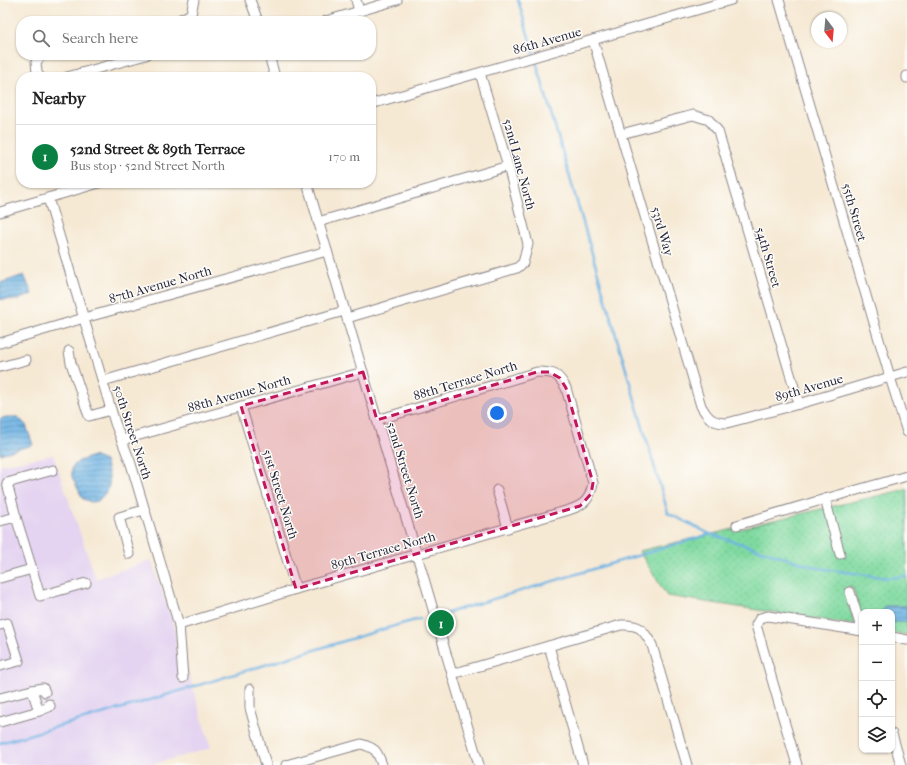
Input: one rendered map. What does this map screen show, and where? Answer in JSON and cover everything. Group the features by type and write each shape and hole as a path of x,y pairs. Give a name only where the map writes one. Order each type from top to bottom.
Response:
{"street":[{"path":"192,16 194,0"},
{"path":"250,0 256,16"},
{"path":"356,0 359,11"},
{"path":"342,16 397,0"},
{"name":"86th Avenue","path":"376,103 731,0"},
{"name":"55th Street","path":"779,0 907,432"},
{"name":"53rd Way","path":"593,40 700,406 707,416 718,423"},
{"path":"37,72 36,62 38,60"},
{"path":"85,72 128,60"},
{"path":"270,60 274,72"},
{"name":"52nd Lane North","path":"346,315 517,268 523,263 528,244 508,166 480,73"},
{"name":"54th Street","path":"621,134 694,116 709,120 718,131 799,404"},
{"path":"318,222 508,166"},
{"path":"0,212 82,188"},
{"name":"52nd Street North","path":"308,188 479,765"},
{"name":"50th Street North","path":"48,198 111,410 131,464 179,625 183,678"},
{"name":"87th Avenue North","path":"0,343 84,318 327,251"},
{"path":"103,381 346,315"},
{"path":"69,351 71,363 89,416 111,410"},
{"path":"0,367 26,360"},
{"name":"88th Avenue North","path":"122,440 362,372"},
{"name":"88th Terrace North","path":"377,420 537,372 550,372 560,378 566,388 593,483 591,494"},
{"name":"89th Avenue","path":"718,423 727,423 799,404 907,372"},
{"name":"51st Street North","path":"241,406 296,589"},
{"path":"53,470 7,483 16,517 40,596 86,583"},
{"path":"737,525 907,476"},
{"path":"497,490 508,528"},
{"name":"89th Terrace North","path":"179,625 296,589 580,506 591,494"},
{"path":"825,499 840,554"},
{"path":"129,554 119,517 144,510"},
{"path":"0,521 16,517"},
{"path":"0,578 32,569"},
{"path":"850,592 859,621"},
{"path":"797,765 756,625 760,618 768,616 859,631"},
{"path":"0,625 7,622 18,661 0,666"},
{"path":"452,674 621,625 632,624 644,631 652,645 687,765"},
{"path":"895,638 907,640"},
{"path":"549,646 583,765"},
{"path":"0,698 43,688 45,692"},
{"path":"250,689 250,708 266,765"},
{"path":"32,690 38,711"},
{"path":"0,722 49,707 49,704"},
{"path":"286,765 361,744 372,747 378,754 382,765"},
{"path":"895,744 901,765"}],"highlighted area":[{"path":"363,372 377,420 537,372 549,372 560,378 566,388 593,483 591,494 580,506 296,589 241,406"}],"shaded area":[{"path":"53,455 96,579 151,560 175,628 179,682 188,682 187,668 211,748 150,765 0,765 0,465"}],"green space":[{"path":"907,489 907,635 895,633 895,609 859,609 852,586 844,589 855,625 667,596 639,551 734,529 735,531 761,523"}],"water":[{"path":"24,275 32,294 17,300 0,300 0,283"},
{"path":"6,417 18,417 26,425 33,445 0,454 0,419"},
{"path":"93,456 105,461 109,474 109,483 103,496 98,501 91,502 83,499 72,477 72,467 79,461"},
{"path":"884,606 907,606 907,622 895,622 895,609 884,609"}],"waterway":[{"path":"518,0 668,513 710,534 818,568 888,578 907,576"},
{"path":"447,613 710,534"},
{"path":"0,743 140,703 420,619"}],"place":[{"name":"52nd Street & 89th Terrace","path":"441,623"}]}
